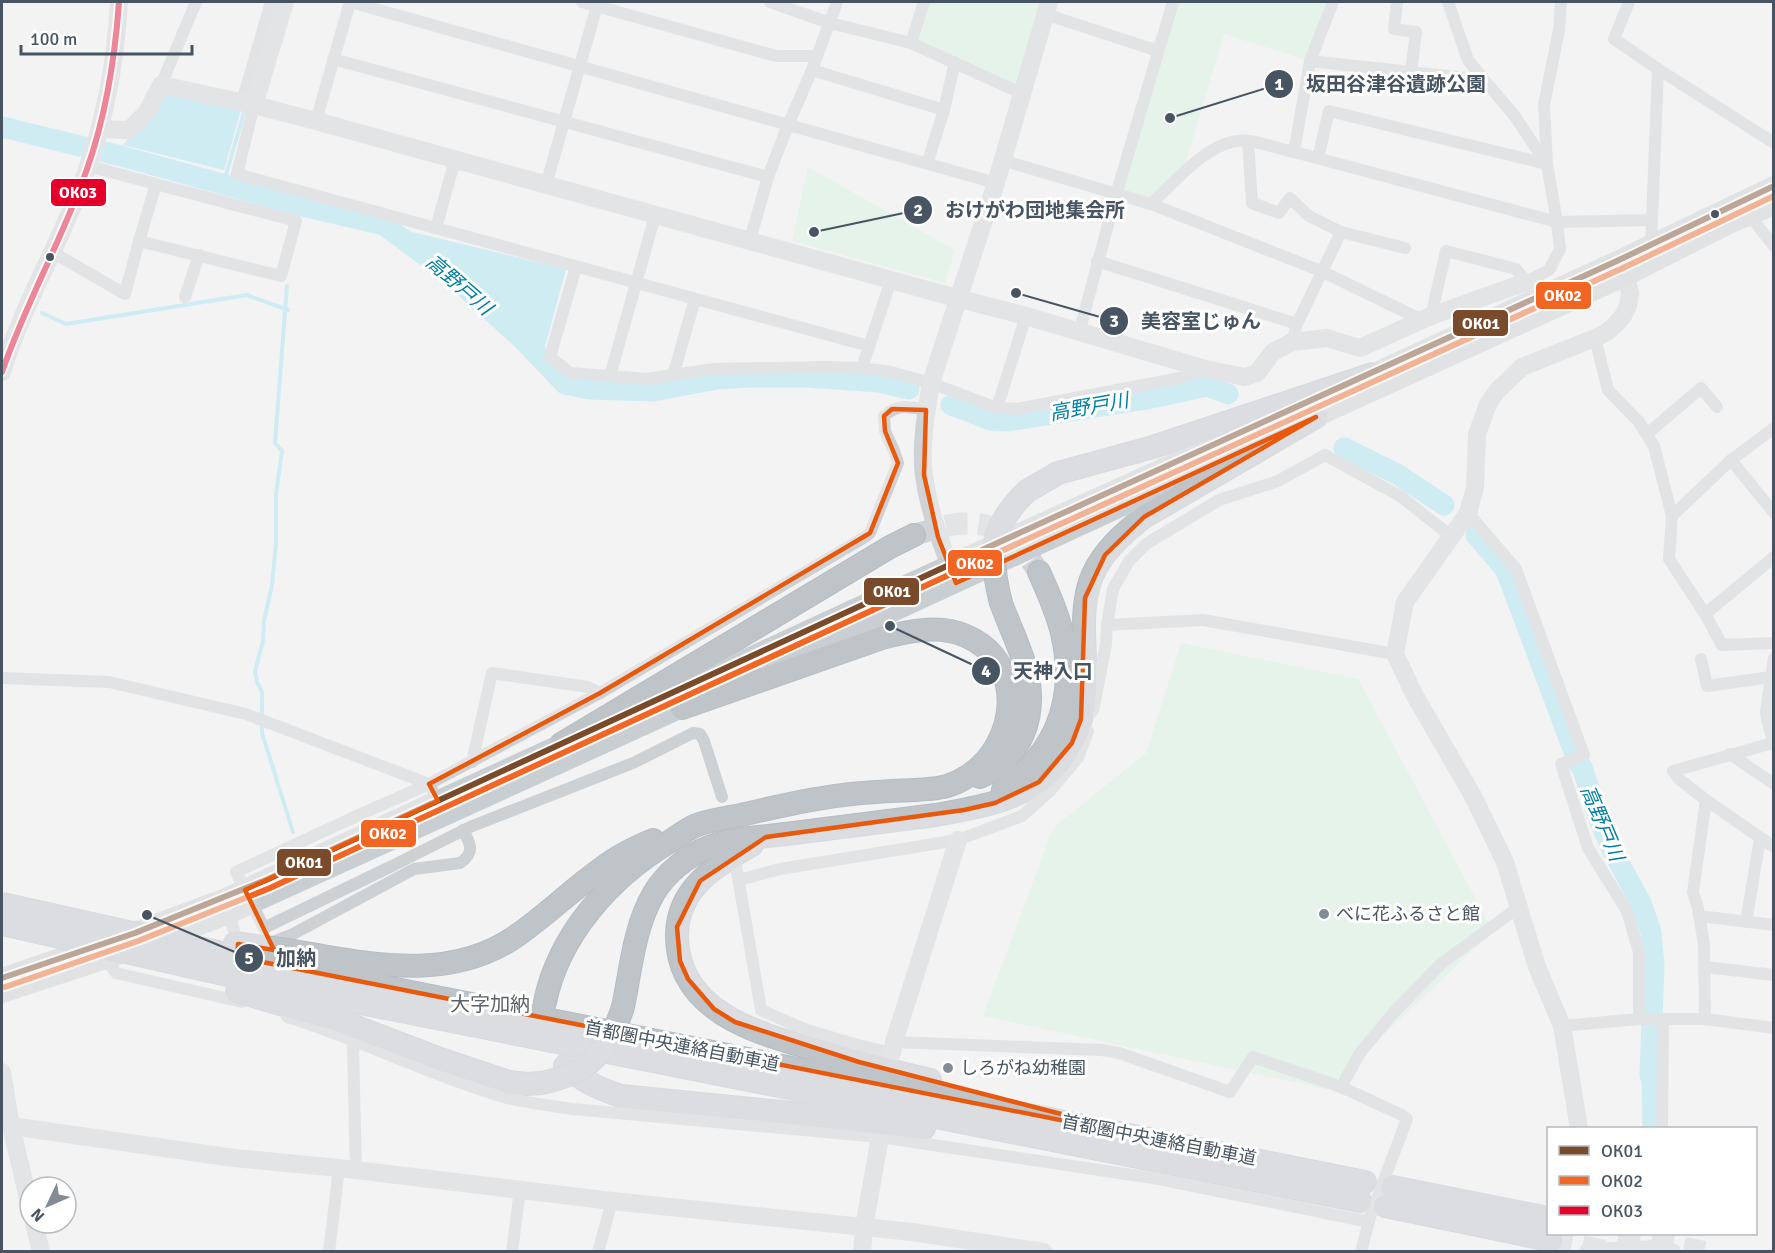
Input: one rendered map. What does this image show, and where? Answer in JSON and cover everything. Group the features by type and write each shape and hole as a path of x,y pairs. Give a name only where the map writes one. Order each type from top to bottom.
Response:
{"highway":[{"path":"2,924 51,936 287,978 350,961 420,966 461,962 481,956 519,935 617,858 658,838 696,825 800,802 843,795 970,782 991,771 1010,757 1022,737 1028,718 1030,695 1027,672 1001,603 993,557 996,536 1014,503 1027,491 1058,473 1153,447 1373,374"},
{"path":"287,978 338,1020 440,1059 509,1082 541,1083 568,1077 581,1070 592,1062 612,1036 623,1007 640,926 655,891 680,865 710,847 766,837 964,810 1018,795 1039,782 1057,765 1072,743 1081,719 1085,690 1085,598 1093,575 1105,555 1122,534 1144,517 1316,417"},
{"path":"561,744 841,576 914,535"},
{"path":"964,810 1000,792 1021,777 1052,740 1061,719 1065,697 1066,666 1062,634 1053,604 1039,572"},
{"path":"682,708 882,638 928,629 948,630 966,636 983,646 996,659 1009,693 1009,712 1004,730 995,748 968,776 948,786"},
{"path":"545,1002 548,986 564,949 590,911 621,877 696,825"},
{"path":"766,837 713,868 700,880 681,911 677,927 680,961 688,980 714,1009 758,1032 802,1046 1166,1142"},
{"name":"首都圏中央連絡自動車道","path":"2,904 287,978 1125,1154 1365,1202"},
{"name":"首都圏中央連絡自動車道","path":"287,978 1166,1142 1365,1202"},
{"path":"565,1066 582,1080 621,1096 822,1116 1125,1154"},
{"path":"1389,1197 1547,1229"}],"main road":[{"path":"2,978 221,900 434,793 561,744 1316,417 1622,268 1651,244 1773,186"},
{"path":"2,993 169,938 229,915 682,708 953,574 1373,374 1773,205"}],"street":[{"path":"2,372 16,330 88,166 99,129 114,58 119,2"},
{"path":"99,129 129,130 147,112 161,85 196,2"},
{"path":"271,2 248,103 237,174 869,346"},
{"path":"248,103 285,2"},
{"path":"316,121 350,2 996,183"},
{"path":"582,2 598,4 776,56 817,56"},
{"path":"770,2 830,23 911,43 1021,93"},
{"path":"750,240 768,177 837,2"},
{"path":"911,43 924,2"},
{"path":"1080,333 1097,261 1173,2"},
{"path":"1294,152 1310,62 1333,2"},
{"path":"1397,2 1394,29 1416,32 1411,72"},
{"path":"1448,2 1468,60 1514,115 1546,164"},
{"path":"161,85 248,103 316,121 1026,316 1205,369 1245,377 1256,373 1273,352 1292,342 1327,338 1360,348 1427,318 1526,282 1549,270 1560,249 1546,164 1544,105 1561,2"},
{"path":"1629,2 1614,39 1773,143"},
{"path":"546,185 598,4"},
{"path":"953,574 938,537 924,475 923,446 931,383 996,183 1047,8 1158,51"},
{"path":"333,59 768,177"},
{"path":"927,164 944,110 955,62"},
{"path":"1310,62 1484,80"},
{"path":"1651,244 1658,69"},
{"path":"812,70 944,110"},
{"path":"1318,158 1329,111 1546,164"},
{"path":"1151,204 1210,150 1232,142 1248,141 1557,222 1652,220"},
{"path":"1248,141 1252,203 1279,213 1290,198 1310,216 1341,232 1405,248"},
{"path":"436,228 455,160"},
{"path":"1002,160 1151,204 1322,271 1427,318"},
{"path":"88,166 296,221 281,276 139,241"},
{"path":"52,252 125,294 156,184"},
{"path":"1749,215 1773,246"},
{"path":"610,376 656,216"},
{"path":"1292,342 1298,324 1341,232"},
{"path":"1427,318 1446,251 1516,270 1526,282"},
{"path":"185,297 198,255"},
{"path":"1097,261 1298,324"},
{"path":"576,267 550,357 570,373 646,379 714,369 827,367 862,369 891,372 931,383 997,408 1017,409 1168,381 1205,369"},
{"path":"1579,1127 1562,1026 1537,967 1505,862 1477,806 1415,696 1395,654 1405,602 1468,513 1475,488 1477,434 1482,417 1497,391 1522,368 1595,338 1616,325 1628,306 1630,293 1622,268"},
{"path":"862,369 891,280"},
{"path":"673,376 695,299"},
{"path":"997,408 1026,316"},
{"path":"1595,338 1608,390 1639,422 1654,446 1672,516 1669,559 1722,645 1773,643"},
{"path":"1647,434 1701,388 1717,407"},
{"path":"723,797 704,741 700,734 693,733 633,763 463,830 264,928 236,872 361,814 434,793 472,762 600,693 865,537 870,533 898,464 885,430 884,416 892,409 902,406 927,410"},
{"path":"1672,516 1731,460 1773,428"},
{"path":"739,880 780,869 958,840 1022,816 1051,790 1078,758 1090,727 1106,644 1113,589 1129,561 1146,544 1219,500 1278,481 1325,455 1400,496 1451,536"},
{"path":"1731,460 1772,510"},
{"path":"1468,513 1516,569 1584,755 1561,764 1588,848 1627,911 1639,952 1639,1019"},
{"path":"1705,614 1773,557"},
{"path":"1107,625 1203,620 1395,654"},
{"path":"1773,658 1770,709 1767,720 1773,744 1673,771 1679,779 1706,800 1773,847"},
{"path":"1701,659 1707,686 1771,676"},
{"path":"472,762 492,673 588,687 600,693"},
{"path":"2,678 109,682 246,714 434,793"},
{"path":"1730,754 1773,784"},
{"path":"1705,1019 1704,944 1693,892 1706,800"},
{"path":"238,944 260,948 293,934 414,869 460,863 471,851 470,843 463,830"},
{"path":"1746,922 1760,839"},
{"path":"893,1048 958,840"},
{"path":"736,866 761,1010 804,1029 854,1044 893,1048 1102,1050 1119,1053 1230,1092 1252,1057 1341,1087 1402,1115 1407,1119 1365,1202 1361,1251"},
{"path":"1341,1087 1360,1053 1394,1012 1434,971 1519,907"},
{"path":"229,915 238,944 231,999"},
{"path":"1699,916 1773,925"},
{"path":"106,959 116,973 231,999 294,1019 462,1083 532,1103 573,1109 880,1137 1159,1179 1365,1202"},
{"path":"1705,966 1773,975"},
{"path":"1562,1026 1639,1019 1705,1019 1773,1028"},
{"path":"1662,1127 1663,1019"},
{"path":"329,1251 348,1169 355,1042"},
{"path":"2,1072 22,1175"},
{"path":"11,1126 234,1158 912,1232 1044,1251"},
{"path":"862,1251 880,1137"},
{"path":"512,1251 520,1190"},
{"path":"598,1251 612,1201"},
{"path":"37,1235 40,1251"},
{"path":"1590,1235 1590,1251 1662,1251"}],"highlighted area":[{"path":"892,409 926,410 924,475 938,537 956,583 1316,417 1144,517 1105,555 1085,598 1081,719 1072,743 1039,782 995,803 964,810 766,837 700,881 677,927 680,961 688,979 714,1009 735,1022 859,1062 1166,1141 237,957 238,944 274,950 245,890 438,801 429,784 600,693 870,533 898,463 885,431 884,416"}],"green space":[{"path":"924,2 1049,2 1021,93 911,43"},
{"path":"1179,2 1333,2 1310,61 1224,34 1182,175 1151,204 1116,195"},
{"path":"808,167 955,250 945,283 792,241"},
{"path":"1181,643 1358,679 1493,931 1326,1089 983,1016 1053,828 1146,753"}],"water":[{"path":"166,93 241,110 224,170 123,145"},
{"path":"404,230 566,269 544,351"}],"waterway":[{"path":"223,185 245,109"},
{"name":"高野戸川","path":"2,127 121,156 294,204 384,225 455,278 524,341 565,384 589,389 653,391 717,379 807,377 879,382 909,389"},
{"path":"287,286 275,443 282,451 276,494 276,543 263,641 255,671 262,692 262,733 293,832"},
{"path":"42,313 66,324 247,295 288,310"},
{"name":"高野戸川","path":"951,405 991,420 1007,421 1147,399 1207,386 1228,394"},
{"name":"高野戸川","path":"1344,448 1397,474 1444,505"},
{"name":"高野戸川","path":"1476,535 1505,569 1579,765 1582,767 1599,819 1613,852 1641,903 1651,932 1654,965 1650,1075 1653,1127"}],"tunnel":[{"path":"914,535 956,524 982,525 1007,536 1020,546 1039,572"},
{"path":"1624,1235 1704,1252"},
{"path":"1550,1240 1610,1252"}],"transit line":[{"name":"OK03","path":"2,372 22,320 67,220 94,149 109,86 119,2"},
{"name":"OK01","path":"2,978 135,933 266,880 949,565 1619,260 1774,186"},
{"name":"OK02","path":"5,987 138,941 270,888 953,573 1623,268 1774,196"}],"place":[{"name":"坂田谷津谷遺跡公園","path":"1170,118"},
{"name":"おけがわ団地集会所","path":"814,232"},
{"name":"美容室じゅん","path":"1016,293"},
{"name":"天神入口","path":"890,626"},
{"name":"べに花ふるさと館","path":"1324,914"},
{"name":"加納","path":"147,915"},
{"name":"しろがね幼稚園","path":"948,1068"}],"district":[{"name":"大字加納","path":"490,1004"}]}
